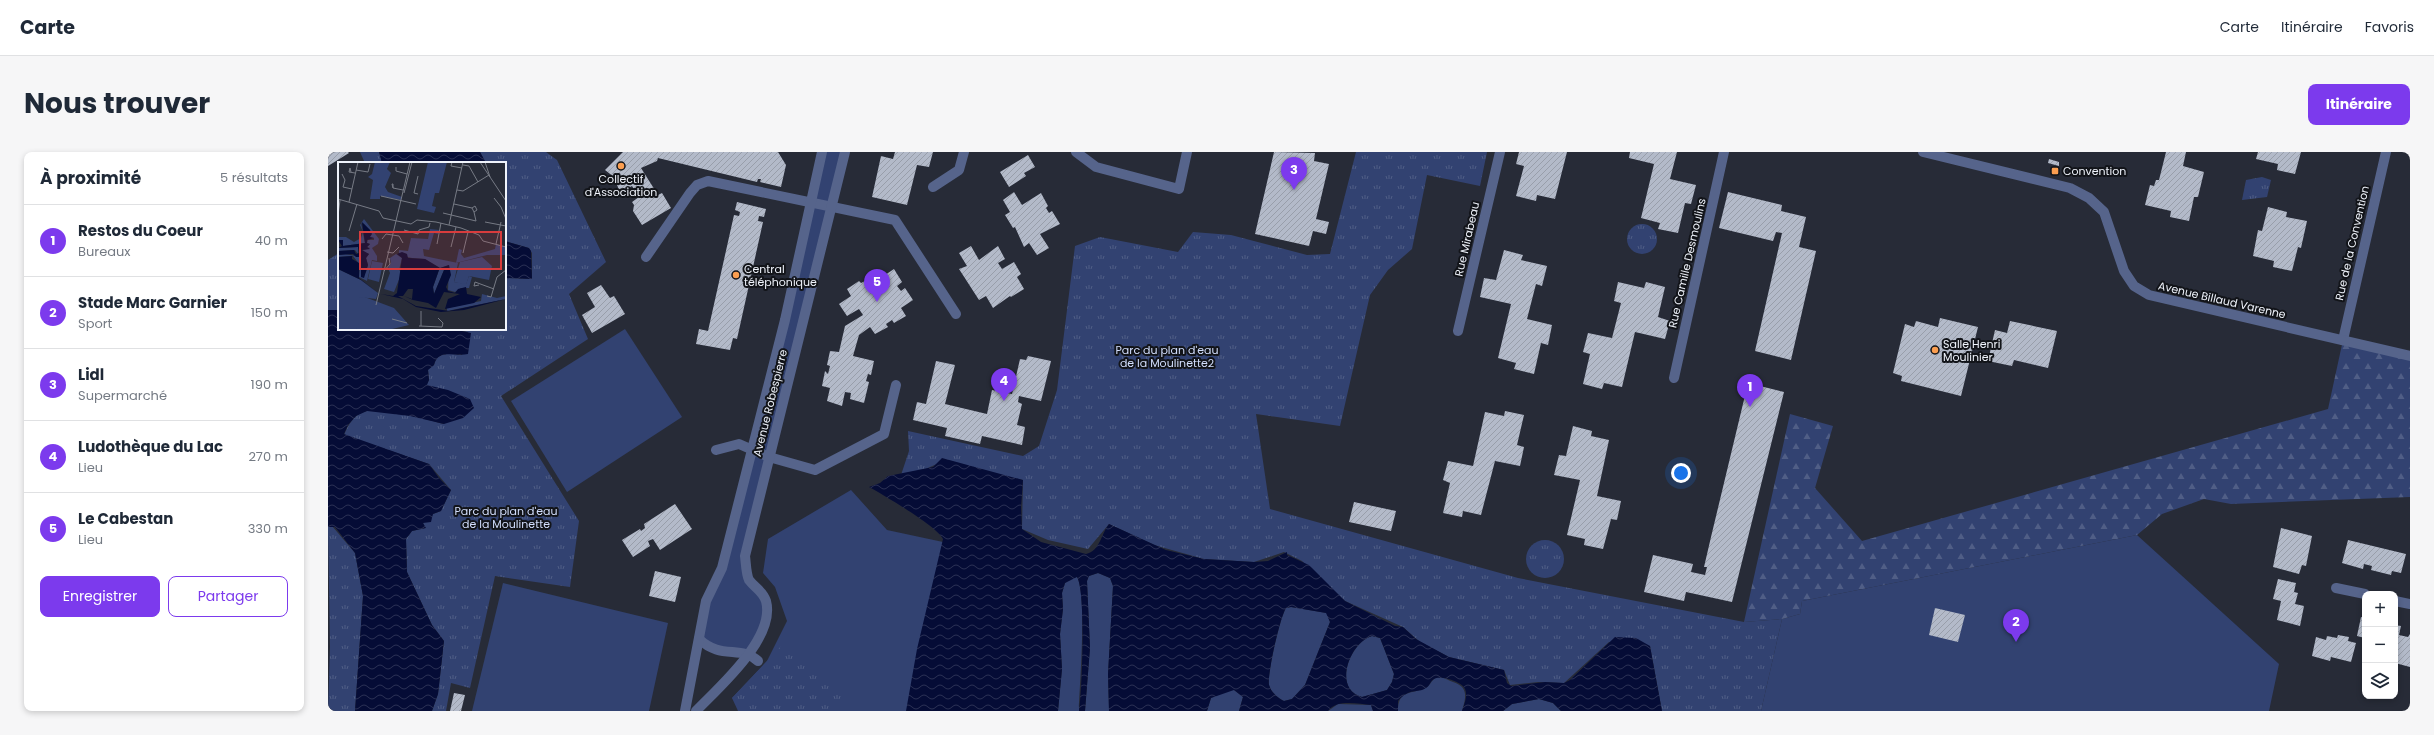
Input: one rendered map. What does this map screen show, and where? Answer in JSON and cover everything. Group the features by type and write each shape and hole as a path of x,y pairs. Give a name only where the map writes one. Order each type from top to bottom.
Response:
{"street":[{"name":"Avenue Robespierre","path":"685,711 706,602 722,568 786,320 822,152"},
{"name":"Avenue Robespierre","path":"696,711 750,654 762,631 766,603 763,594 749,579 745,556 845,152"},
{"path":"933,187 959,170 964,152"},
{"path":"1076,152 1096,168 1179,188 1187,152"},
{"name":"Rue Mirabeau","path":"1458,331 1500,152"},
{"name":"Rue Camille Desmoulins","path":"1674,378 1724,152"},
{"name":"Avenue Billaud Varenne","path":"1923,152 2070,188 2089,198 2104,212 2124,271 2134,286 2149,296 2410,356"},
{"name":"Rue de la Convention","path":"2343,340 2386,152"},
{"path":"646,257 690,193 697,185 708,181 895,220 956,314"},
{"path":"716,450 739,444 752,451 769,457 815,470 884,434 896,385"},
{"path":"2336,588 2362,593"},
{"path":"2398,602 2410,604"},
{"path":"699,639 708,647 724,652 750,654 758,661"}],"green space":[{"path":"360,152 379,152 382,162 365,162"},
{"name":"Parc du plan d'eau de la Moulinette","path":"480,152 546,152 557,160 606,262 569,294 588,339 501,396 579,521 570,587 495,576 470,688 451,683 446,711 432,711 438,694 444,641 432,625 407,572 406,539 412,531 425,528 423,523 433,514 441,511 451,490 429,464 344,435 350,424 359,414 375,410 394,412 444,424 453,393 426,385 429,380 428,369 434,365 438,357 441,355 462,355 468,332 457,330 506,330 506,278 532,279 532,253 529,248 506,241 506,162 485,162"},
{"path":"822,152 845,152 745,556 749,579 763,594 766,614 750,654 724,652 699,639 706,601 723,568"},
{"name":"Parc du plan d'eau de la Moulinette2","path":"1356,152 1487,152 1480,186 1427,175 1412,249 1388,270 1370,295 1340,426 1256,414 1270,509 1518,578 1744,622 1782,619 1761,711 1662,711 1650,646 1609,642 1564,683 1538,682 1510,685 1504,670 1449,657 1420,642 1403,627 1345,601 1302,561 1284,552 1254,562 1204,559 1154,545 1109,524 1088,549 1048,540 1022,529 1023,480 939,463 921,471 901,475 909,451 908,431 1023,456 1039,446 1057,390 1075,246 1100,237 1178,252 1193,232 1231,235 1307,255 1330,254"},
{"path":"2262,177 2271,180 2267,197 2242,200 2246,180"},
{"path":"1642,224 1648,225 1656,233 1656,245 1648,253 1642,254 1636,253 1628,245 1627,239 1628,233 1636,225"},
{"path":"338,254 338,310 328,310 328,260"},
{"path":"625,329 682,417 567,492 511,401"},
{"path":"2343,340 2410,356 2410,497 2231,504 2204,499 2162,514 2137,535 1802,601 1800,614 1782,619 1744,622 1790,414 1833,426 1815,488 1862,541 2328,409"},
{"path":"851,490 887,530 943,542 907,711 738,711 732,698 767,661 787,621 775,587 763,573 768,539"},
{"path":"332,526 355,553 363,596 355,711 328,711 330,647 328,527"},
{"path":"2137,535 2279,664 2269,711 1761,711 1782,619 1800,614 1802,601"},
{"path":"1541,540 1549,540 1561,549 1564,559 1561,569 1555,575 1549,578 1541,578 1529,569 1526,563 1526,555 1535,543"},
{"path":"1098,573 1110,578 1113,586 1108,674 1109,711 1085,711 1090,648 1087,581 1089,576"},
{"path":"1073,577 1077,577 1082,601 1079,711 1058,711 1062,669 1060,634 1063,609 1062,593 1065,583"},
{"path":"503,583 668,623 649,711 472,711"},
{"path":"1291,607 1327,613 1330,622 1305,685 1292,699 1284,701 1271,690 1269,679 1277,634 1283,613 1286,608"},
{"path":"1372,636 1380,638 1394,674 1392,682 1387,690 1362,697 1353,692 1348,685 1346,676 1351,656 1364,640"},
{"path":"786,641 846,698 837,711 746,711 732,698"},
{"path":"1437,677 1458,684 1462,687 1465,694 1465,702 1462,711 1398,711 1400,700 1405,694 1425,688"},
{"path":"1229,690 1234,690 1243,697 1239,711 1207,711 1211,698"},
{"path":"1539,699 1553,703 1561,711 1503,711 1512,704"},
{"path":"1338,704 1371,705 1373,711 1328,711"}],"water":[{"path":"379,152 480,152 485,162 382,162"},
{"path":"506,241 529,248 531,251 532,279 506,278"},
{"path":"328,310 338,310 338,330 457,330 471,333 468,354 443,355 436,360 434,365 428,370 429,380 427,385 448,390 470,399 474,408 463,418 444,424 410,416 367,411 356,416 348,425 344,434 429,464 439,478 451,490 441,511 433,514 431,522 423,523 426,528 412,531 406,539 407,572 432,625 444,641 438,694 432,711 355,711 363,596 355,553 335,527 328,527"},
{"path":"942,458 1023,480 1021,507 1022,529 1041,542 1086,554 1091,552 1097,546 1109,524 1166,550 1204,559 1254,562 1268,561 1287,552 1287,555 1309,565 1345,601 1395,626 1403,627 1416,639 1449,657 1504,670 1507,683 1511,686 1545,682 1564,683 1570,680 1615,637 1636,638 1650,646 1662,711 1561,711 1553,703 1539,699 1512,704 1503,711 1462,711 1466,697 1466,692 1463,686 1456,682 1437,678 1423,690 1410,692 1402,697 1398,701 1398,711 1373,711 1371,705 1348,703 1332,707 1328,711 1239,711 1243,697 1234,690 1211,698 1207,711 1109,711 1108,674 1113,586 1110,578 1098,573 1089,576 1087,581 1090,648 1085,711 1079,711 1082,664 1082,601 1077,577 1065,583 1062,593 1063,609 1060,634 1062,669 1058,711 906,711 917,649 943,539 921,519 869,487 880,483 888,476 933,467","holes":["1291,607 1326,613 1330,622 1305,685 1292,699 1284,701 1271,690 1269,679 1277,634 1283,613 1286,608","1372,636 1380,638 1394,674 1392,682 1387,690 1362,697 1353,692 1348,685 1346,676 1351,656 1364,640"]}],"building":[{"path":"328,152 348,152 349,153 328,166"},
{"path":"623,152 778,152 786,165 781,187 760,182 761,179 758,179 757,182 658,158 657,161 641,168 658,195 662,193 671,208 642,225 633,211 634,205 632,202 639,197 632,186 626,189 628,194 622,198 614,177 605,170"},
{"path":"895,152 933,152 929,167 917,165 907,205 872,197 881,156 893,159"},
{"path":"1274,152 1315,153 1314,161 1329,164 1316,219 1329,222 1326,234 1313,231 1309,246 1255,234"},
{"path":"1519,152 1567,152 1555,199 1537,195 1536,201 1516,196 1524,166 1516,164"},
{"path":"1630,152 1677,152 1670,179 1696,185 1691,204 1685,203 1678,233 1658,229 1660,223 1641,218 1654,164 1629,158"},
{"path":"2166,152 2186,152 2183,166 2204,172 2198,197 2194,197 2189,221 2170,217 2171,211 2145,205 2150,185 2154,186 2156,180 2159,180"},
{"path":"2258,152 2301,152 2295,174 2277,170 2278,164 2256,159"},
{"path":"1028,155 1035,167 1024,173 1026,176 1009,187 1000,172"},
{"path":"2049,159 2059,162 2059,166 2048,163"},
{"path":"1014,192 1022,205 1041,193 1048,206 1046,208 1049,213 1052,211 1060,224 1040,234 1049,248 1037,255 1029,243 1024,247 1015,227 1013,228 1005,215 1010,212 1003,200"},
{"path":"1728,192 1782,205 1781,211 1806,217 1799,247 1816,251 1791,360 1755,351 1782,233 1776,232 1773,241 1719,228"},
{"name":"Central téléphonique","path":"737,202 766,209 764,217 759,216 758,221 763,222 737,339 733,338 730,350 696,344 699,329 708,331 734,215 739,216 740,212 735,210"},
{"path":"2268,207 2287,212 2286,217 2307,221 2301,248 2298,247 2292,271 2273,267 2274,261 2253,256 2258,230 2262,231"},
{"path":"971,246 979,260 998,246 1005,259 998,263 1002,269 1014,262 1021,274 1017,277 1024,289 1011,297 1010,296 993,308 986,296 979,300 959,269 967,266 959,253"},
{"path":"1504,250 1523,255 1521,260 1547,266 1542,286 1536,284 1527,319 1552,325 1548,345 1541,343 1534,374 1514,369 1516,363 1498,358 1511,304 1480,297 1484,278 1496,280"},
{"path":"877,269 882,277 894,269 902,282 897,286 901,291 905,288 913,300 901,308 906,316 894,323 892,320 886,324 888,327 875,334 870,327 859,335 853,356 874,361 871,375 868,374 866,381 869,382 864,403 850,399 851,393 845,392 842,406 827,401 830,388 822,386 825,371 828,374 830,366 827,365 830,351 839,352 845,326 863,315 859,309 847,316 839,304 851,296 847,289 859,281 861,283 867,280 865,277"},
{"path":"1618,282 1644,288 1646,282 1665,287 1658,317 1670,321 1665,339 1635,332 1622,387 1604,383 1602,389 1583,384 1590,354 1583,352 1588,333 1612,338 1621,303 1614,301"},
{"path":"601,285 610,298 614,296 625,314 592,333 582,315 595,307 587,293"},
{"name":"Salle Henri Moulinier","path":"1940,318 1978,327 1961,396 1901,381 1902,376 1893,373 1905,324 1914,327 1916,321 1938,327"},
{"path":"2010,321 2057,331 2048,368 2014,360 2012,366 1988,361 1995,330 2007,333"},
{"path":"1028,356 1051,361 1041,401 1019,396 1018,402 1022,404 1017,425 1025,427 1022,445 982,436 980,444 945,436 947,428 913,420 917,402 926,404 936,361 955,365 945,404 987,414 992,390 1012,394 1020,359 1026,360"},
{"path":"1748,383 1784,392 1732,602 1686,592 1684,601 1644,592 1653,555 1693,564 1691,572 1705,575 1707,567 1704,567"},
{"path":"1505,411 1524,415 1517,445 1524,447 1520,466 1495,461 1481,515 1463,511 1462,517 1443,513 1450,483 1443,480 1448,461 1473,466 1485,412 1504,416"},
{"path":"1573,426 1592,431 1591,436 1609,440 1597,496 1621,501 1617,520 1611,519 1603,549 1584,545 1585,539 1567,535 1580,480 1554,475 1559,455 1566,456"},
{"path":"1354,502 1396,511 1391,531 1349,522"},
{"path":"675,504 692,529 660,550 653,539 648,541 650,546 633,557 622,540 640,529 641,531 645,528 644,524"},
{"path":"2281,528 2312,536 2306,566 2302,565 2299,574 2273,567"},
{"path":"2348,540 2406,554 2401,573 2392,571 2391,575 2371,570 2372,566 2364,564 2363,569 2342,563"},
{"path":"655,571 681,577 675,602 649,596"},
{"path":"2278,579 2296,583 2294,592 2298,593 2295,604 2304,606 2300,626 2277,620 2281,601 2273,599"},
{"path":"1935,608 1965,615 1958,642 1929,635"},
{"path":"2361,617 2362,637 2357,636"},
{"path":"2398,626 2401,626 2399,635 2408,637 2410,634 2410,667 2398,664"},
{"path":"2338,635 2349,637 2348,641 2356,643 2351,662 2331,657 2330,661 2312,656 2316,637 2326,640 2327,636 2337,638"},
{"path":"454,693 465,695 461,711 450,711"}],"place":[{"name":"Collectif d'Association","path":"621,166"},
{"name":"Convention","path":"2055,171"},
{"name":"Lidl","path":"1294,190"},
{"name":"Central téléphonique","path":"736,275"},
{"name":"Le Cabestan","path":"877,302"},
{"name":"Salle Henri Moulinier","path":"1935,350"},
{"name":"Ludothèque du Lac","path":"1004,401"},
{"name":"Restos du Coeur","path":"1750,407"},
{"name":"Stade Marc Garnier","path":"2016,642"}]}
